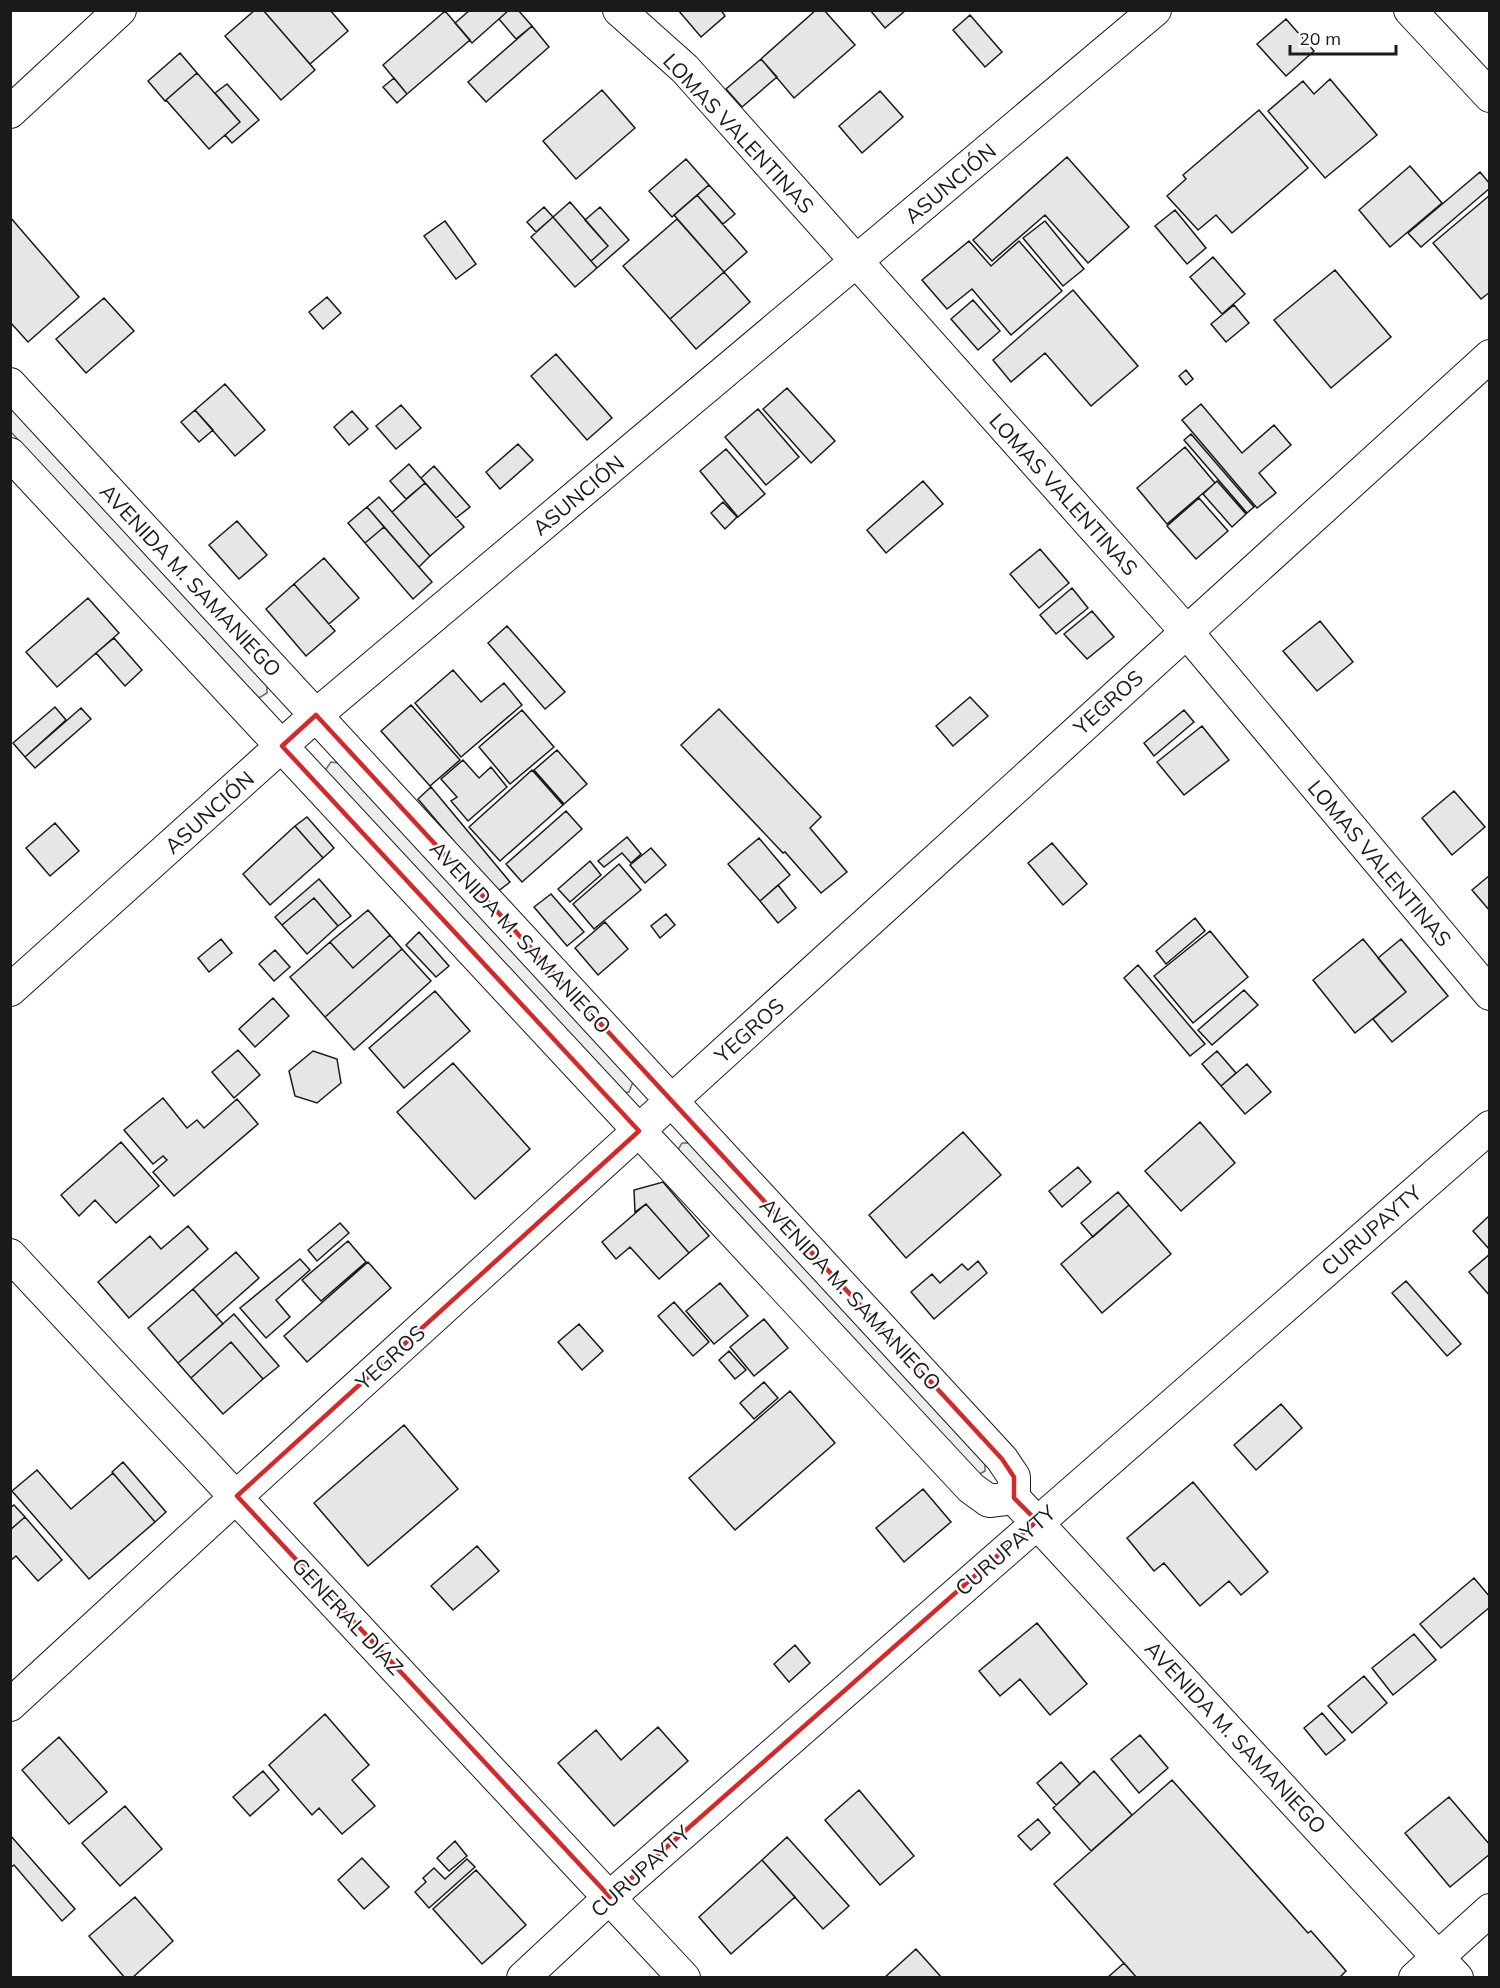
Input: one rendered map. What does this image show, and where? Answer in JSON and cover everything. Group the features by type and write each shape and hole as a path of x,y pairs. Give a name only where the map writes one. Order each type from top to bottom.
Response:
{"street":[{"path":"10,111 120,10"},
{"name":"LOMAS VALENTINAS","path":"619,10 685,69 1186,631 1490,994"},
{"name":"ASUNCIÓN","path":"10,990 316,715 1155,10"},
{"path":"1410,10 1490,96"},
{"name":"YEGROS","path":"10,1705 1490,356"},
{"name":"AVENIDA M. SAMANIEGO","path":"10,384 1002,1459 1014,1477 1014,1498 1447,1967"},
{"name":"AVENIDA M. SAMANIEGO","path":"10,454 971,1488 989,1501 1014,1498"},
{"name":"CURUPAYTY","path":"523,1977 610,1897 1037,1521 1490,1127"},
{"name":"GENERAL DÍAZ","path":"10,1255 684,1977"},
{"path":"1415,1977 1447,1967 1490,1910"}],"highlighted area":[{"path":"316,715 1002,1459 1014,1477 1014,1498 1037,1521 610,1897 237,1496 639,1131 282,746"}],"shaded area":[{"path":"11,408 267,685 267,693 259,698 255,696 11,432"},
{"path":"331,762 339,763 633,1082 629,1092 625,1093 327,774 326,769"},
{"path":"682,1143 690,1143 985,1463 985,1471 978,1475 678,1150"}],"building":[{"path":"255,10 263,10 315,70 281,100 225,36"},
{"path":"263,10 330,10 348,31 310,64"},
{"path":"470,10 509,10 472,43 455,23"},
{"path":"509,10 518,10 532,26 516,39 499,19"},
{"path":"678,10 721,10 725,16 701,37"},
{"path":"816,10 824,10 855,45 794,98 761,59"},
{"path":"870,10 906,10 885,28"},
{"path":"445,11 470,40 407,94 383,65"},
{"path":"970,15 1002,52 985,67 953,30"},
{"path":"1286,19 1314,51 1286,76 1257,44"},
{"path":"532,26 549,47 486,102 468,82"},
{"path":"180,53 197,73 165,101 148,81"},
{"path":"761,59 777,77 742,107 726,89"},
{"path":"197,73 240,122 209,149 166,100"},
{"path":"394,78 407,94 397,103 383,87"},
{"path":"1330,79 1377,135 1325,178 1268,111 1303,81 1314,94"},
{"path":"227,84 259,120 232,143 225,135 240,122 215,93"},
{"path":"602,90 635,128 576,179 543,141"},
{"path":"880,91 903,117 862,153 839,126"},
{"path":"1259,110 1308,168 1232,233 1216,215 1198,230 1167,196 1186,179 1183,175"},
{"path":"1067,157 1129,227 1088,263 1045,215 992,261 973,240"},
{"path":"686,159 709,185 672,217 649,191"},
{"path":"1410,166 1442,203 1390,247 1359,210"},
{"path":"1480,172 1490,184 1490,188 1421,247 1408,233"},
{"path":"709,185 735,214 723,224 697,195"},
{"path":"697,195 747,252 724,272 674,215"},
{"path":"1490,195 1490,292 1481,299 1433,243"},
{"path":"570,202 608,246 591,261 553,217"},
{"path":"544,207 553,217 536,232 527,222"},
{"path":"600,207 629,240 597,268 591,261 608,246 585,220"},
{"path":"1175,210 1206,248 1187,264 1155,226"},
{"path":"10,217 79,297 28,342 10,322"},
{"path":"553,217 597,268 575,287 531,237"},
{"path":"677,219 724,272 670,319 623,266"},
{"path":"445,221 476,264 456,279 424,236"},
{"path":"1045,221 1084,269 1063,286 1023,238"},
{"path":"969,241 991,266 1019,241 1062,291 1011,335 972,289 947,309 922,280"},
{"path":"1213,257 1245,294 1222,314 1190,277"},
{"path":"1335,270 1391,337 1331,388 1274,320"},
{"path":"724,272 750,302 696,349 670,319"},
{"path":"1073,290 1138,366 1091,406 1045,353 1011,382 993,360"},
{"path":"327,297 341,313 323,329 309,312"},
{"path":"104,298 134,331 86,373 56,339"},
{"path":"973,300 1000,331 978,350 951,319"},
{"path":"1234,305 1249,323 1226,342 1211,324"},
{"path":"556,354 612,418 587,440 531,376"},
{"path":"1186,370 1193,379 1186,385 1179,376"},
{"path":"225,384 265,430 235,456 195,410"},
{"path":"787,388 835,441 811,463 763,409"},
{"path":"1201,404 1242,453 1274,425 1291,445 1259,473 1276,493 1257,508 1182,420"},
{"path":"401,405 421,428 396,449 376,426"},
{"path":"758,409 799,457 766,485 725,437"},
{"path":"195,410 213,430 199,442 181,422"},
{"path":"352,411 368,429 349,445 334,427"},
{"path":"1191,434 1254,507 1247,513 1184,440"},
{"path":"518,444 533,460 500,489 486,472"},
{"path":"1185,447 1215,483 1167,524 1137,488"},
{"path":"726,449 765,494 738,517 700,471"},
{"path":"409,464 425,483 406,499 390,481"},
{"path":"434,466 470,507 456,518 421,478"},
{"path":"923,481 943,504 886,553 867,530"},
{"path":"1217,481 1246,514 1232,527 1203,494"},
{"path":"425,483 464,527 430,556 392,512"},
{"path":"379,497 430,556 419,567 367,507"},
{"path":"1199,498 1228,531 1196,559 1167,526"},
{"path":"723,502 737,517 725,529 711,513"},
{"path":"367,507 384,527 365,543 348,523"},
{"path":"237,521 267,555 239,579 209,545"},
{"path":"384,527 432,582 413,599 365,543"},
{"path":"1040,549 1069,583 1039,608 1010,574"},
{"path":"324,558 359,598 329,624 294,584"},
{"path":"294,584 335,631 306,656 266,609"},
{"path":"1072,588 1088,608 1056,634 1040,615"},
{"path":"88,598 119,633 57,687 26,652"},
{"path":"1092,611 1114,637 1087,659 1064,634"},
{"path":"1320,621 1353,662 1317,691 1283,651"},
{"path":"507,626 565,692 545,709 488,643"},
{"path":"114,638 142,670 125,686 96,653"},
{"path":"453,670 481,702 504,683 522,705 461,757 415,703"},
{"path":"970,697 988,716 953,746 936,726"},
{"path":"411,705 460,760 430,786 381,731"},
{"path":"55,707 66,720 25,757 13,743"},
{"path":"81,708 91,719 35,768 25,757"},
{"path":"719,709 821,817 810,828 847,872 821,893 785,852 783,853 681,745"},
{"path":"522,710 554,747 510,784 479,747"},
{"path":"1184,710 1194,722 1154,756 1144,743"},
{"path":"1202,726 1229,760 1184,795 1157,762"},
{"path":"557,750 587,784 564,804 534,770"},
{"path":"463,760 479,778 491,767 507,787 468,821 451,801 457,797 441,779"},
{"path":"532,770 563,805 500,861 469,827"},
{"path":"431,787 510,882 497,892 418,799"},
{"path":"1454,791 1485,827 1452,855 1422,818"},
{"path":"566,811 582,829 522,882 506,864"},
{"path":"307,817 334,848 323,858 295,826"},
{"path":"55,823 79,851 50,876 26,848"},
{"path":"295,826 323,858 270,905 243,874"},
{"path":"627,837 641,854 631,863 622,853 604,867 598,861"},
{"path":"759,838 790,875 760,901 728,864"},
{"path":"1052,843 1087,884 1063,905 1028,863"},
{"path":"651,848 666,865 645,883 630,865"},
{"path":"590,861 601,875 570,902 558,889"},
{"path":"619,864 641,890 594,929 573,904"},
{"path":"1490,875 1490,911 1472,890"},
{"path":"319,879 351,916 338,926 314,898 282,925 275,917"},
{"path":"778,885 796,908 778,923 760,901"},
{"path":"551,894 584,932 567,946 534,907"},
{"path":"314,898 338,926 307,954 282,925"},
{"path":"368,910 390,935 353,968 330,942"},
{"path":"666,914 675,925 660,938 651,926"},
{"path":"1195,918 1205,931 1166,964 1156,951"},
{"path":"605,922 628,949 598,975 575,948"},
{"path":"1210,931 1248,977 1193,1023 1154,976"},
{"path":"419,932 449,966 436,977 406,945"},
{"path":"390,935 402,949 325,1017 290,977 330,942 353,968"},
{"path":"221,939 232,953 209,972 198,958"},
{"path":"1363,939 1406,992 1355,1033 1313,980"},
{"path":"1401,939 1448,996 1392,1042 1373,1019 1406,992 1378,958"},
{"path":"402,949 431,981 354,1050 325,1017"},
{"path":"275,950 290,967 274,981 259,964"},
{"path":"1138,965 1205,1044 1190,1056 1124,978"},
{"path":"1244,990 1258,1005 1212,1045 1198,1030"},
{"path":"435,991 470,1031 404,1088 369,1048"},
{"path":"273,998 289,1016 255,1047 239,1029"},
{"path":"238,1050 260,1075 234,1098 212,1072"},
{"path":"313,1051 337,1059 341,1083 317,1103 295,1096 289,1071"},
{"path":"1217,1051 1236,1073 1221,1086 1202,1064"},
{"path":"453,1063 530,1149 475,1199 397,1112"},
{"path":"1247,1064 1271,1092 1245,1114 1221,1086"},
{"path":"163,1098 187,1128 197,1120 204,1128 237,1099 258,1124 174,1196 153,1172 167,1160 163,1156 153,1164 124,1130"},
{"path":"1200,1122 1235,1163 1181,1211 1145,1171"},
{"path":"963,1132 1001,1175 906,1258 869,1215"},
{"path":"121,1142 159,1186 116,1223 95,1200 79,1216 61,1195"},
{"path":"1078,1167 1091,1182 1062,1207 1049,1191"},
{"path":"663,1182 709,1236 689,1253 646,1204 635,1212 634,1190"},
{"path":"1118,1192 1129,1205 1093,1237 1081,1223"},
{"path":"646,1204 689,1253 659,1279 630,1247 616,1259 602,1242"},
{"path":"1129,1205 1171,1254 1102,1313 1061,1264"},
{"path":"1490,1216 1490,1250 1473,1231"},
{"path":"340,1223 349,1233 317,1261 308,1250"},
{"path":"188,1226 208,1249 129,1318 98,1282 150,1236 161,1249"},
{"path":"348,1241 366,1262 321,1301 302,1280"},
{"path":"236,1252 259,1278 216,1316 193,1289"},
{"path":"1490,1254 1490,1296 1469,1272"},
{"path":"300,1259 310,1270 276,1300 290,1317 266,1338 240,1308"},
{"path":"978,1261 987,1273 934,1319 911,1292 932,1274 940,1283 962,1264 968,1270"},
{"path":"368,1262 391,1288 307,1362 284,1336"},
{"path":"1406,1281 1461,1344 1447,1356 1392,1293"},
{"path":"720,1283 748,1316 714,1344 686,1311"},
{"path":"193,1289 223,1324 178,1363 148,1328"},
{"path":"674,1302 709,1342 693,1356 658,1316"},
{"path":"234,1314 279,1366 263,1379 231,1342 191,1378 178,1363"},
{"path":"764,1319 788,1348 754,1376 730,1347"},
{"path":"579,1324 603,1351 582,1370 558,1342"},
{"path":"231,1342 263,1379 223,1414 191,1378"},
{"path":"729,1351 746,1370 735,1379 719,1360"},
{"path":"764,1382 778,1398 754,1419 740,1403"},
{"path":"790,1391 835,1443 735,1530 689,1478"},
{"path":"1281,1404 1302,1428 1256,1470 1234,1445"},
{"path":"404,1425 458,1489 368,1566 314,1503"},
{"path":"123,1462 166,1512 155,1522 112,1472"},
{"path":"37,1470 71,1509 113,1473 155,1522 89,1579 12,1491"},
{"path":"1193,1482 1268,1572 1241,1595 1229,1581 1200,1606 1164,1563 1154,1571 1127,1538"},
{"path":"923,1489 951,1522 904,1562 876,1528"},
{"path":"14,1505 25,1517 10,1530 10,1508"},
{"path":"25,1517 62,1560 38,1581 16,1556 10,1561 10,1530"},
{"path":"477,1546 499,1571 453,1610 431,1586"},
{"path":"1474,1578 1490,1597 1490,1607 1441,1648 1420,1624"},
{"path":"1037,1623 1087,1684 1050,1715 1020,1679 1000,1696 979,1671"},
{"path":"1414,1634 1436,1660 1393,1695 1372,1668"},
{"path":"795,1645 810,1663 789,1682 774,1664"},
{"path":"1364,1676 1387,1703 1352,1733 1328,1706"},
{"path":"1322,1713 1345,1740 1326,1755 1304,1728"},
{"path":"325,1714 369,1765 352,1780 375,1806 342,1834 319,1808 312,1815 269,1765"},
{"path":"658,1727 688,1761 614,1826 558,1763 596,1730 621,1760"},
{"path":"1140,1735 1168,1768 1139,1793 1111,1759"},
{"path":"59,1737 107,1792 69,1824 22,1770"},
{"path":"1061,1762 1080,1784 1056,1805 1037,1783"},
{"path":"263,1771 279,1790 250,1816 233,1797"},
{"path":"1094,1771 1132,1815 1091,1851 1053,1808"},
{"path":"1172,1780 1308,1933 1311,1931 1346,1971 1339,1978 1137,1978 1054,1884"},
{"path":"859,1790 914,1856 880,1885 825,1820"},
{"path":"1449,1797 1490,1845 1490,1854 1450,1887 1405,1833"},
{"path":"125,1806 162,1849 120,1886 82,1843"},
{"path":"1038,1819 1050,1833 1031,1850 1018,1836"},
{"path":"10,1835 75,1909 62,1921 14,1865 10,1868"},
{"path":"787,1837 849,1906 823,1929 762,1860"},
{"path":"455,1841 467,1856 449,1871 437,1858"},
{"path":"362,1858 389,1887 364,1909 338,1880"},
{"path":"467,1859 475,1867 429,1908 415,1892 426,1882 423,1878 434,1868 445,1879"},
{"path":"762,1860 795,1897 731,1954 699,1917"},
{"path":"476,1870 526,1925 482,1964 433,1909"},
{"path":"135,1897 173,1941 132,1978 125,1978 89,1936"},
{"path":"916,1949 942,1978 884,1978"},
{"path":"1124,1963 1137,1978 1107,1978"}]}
